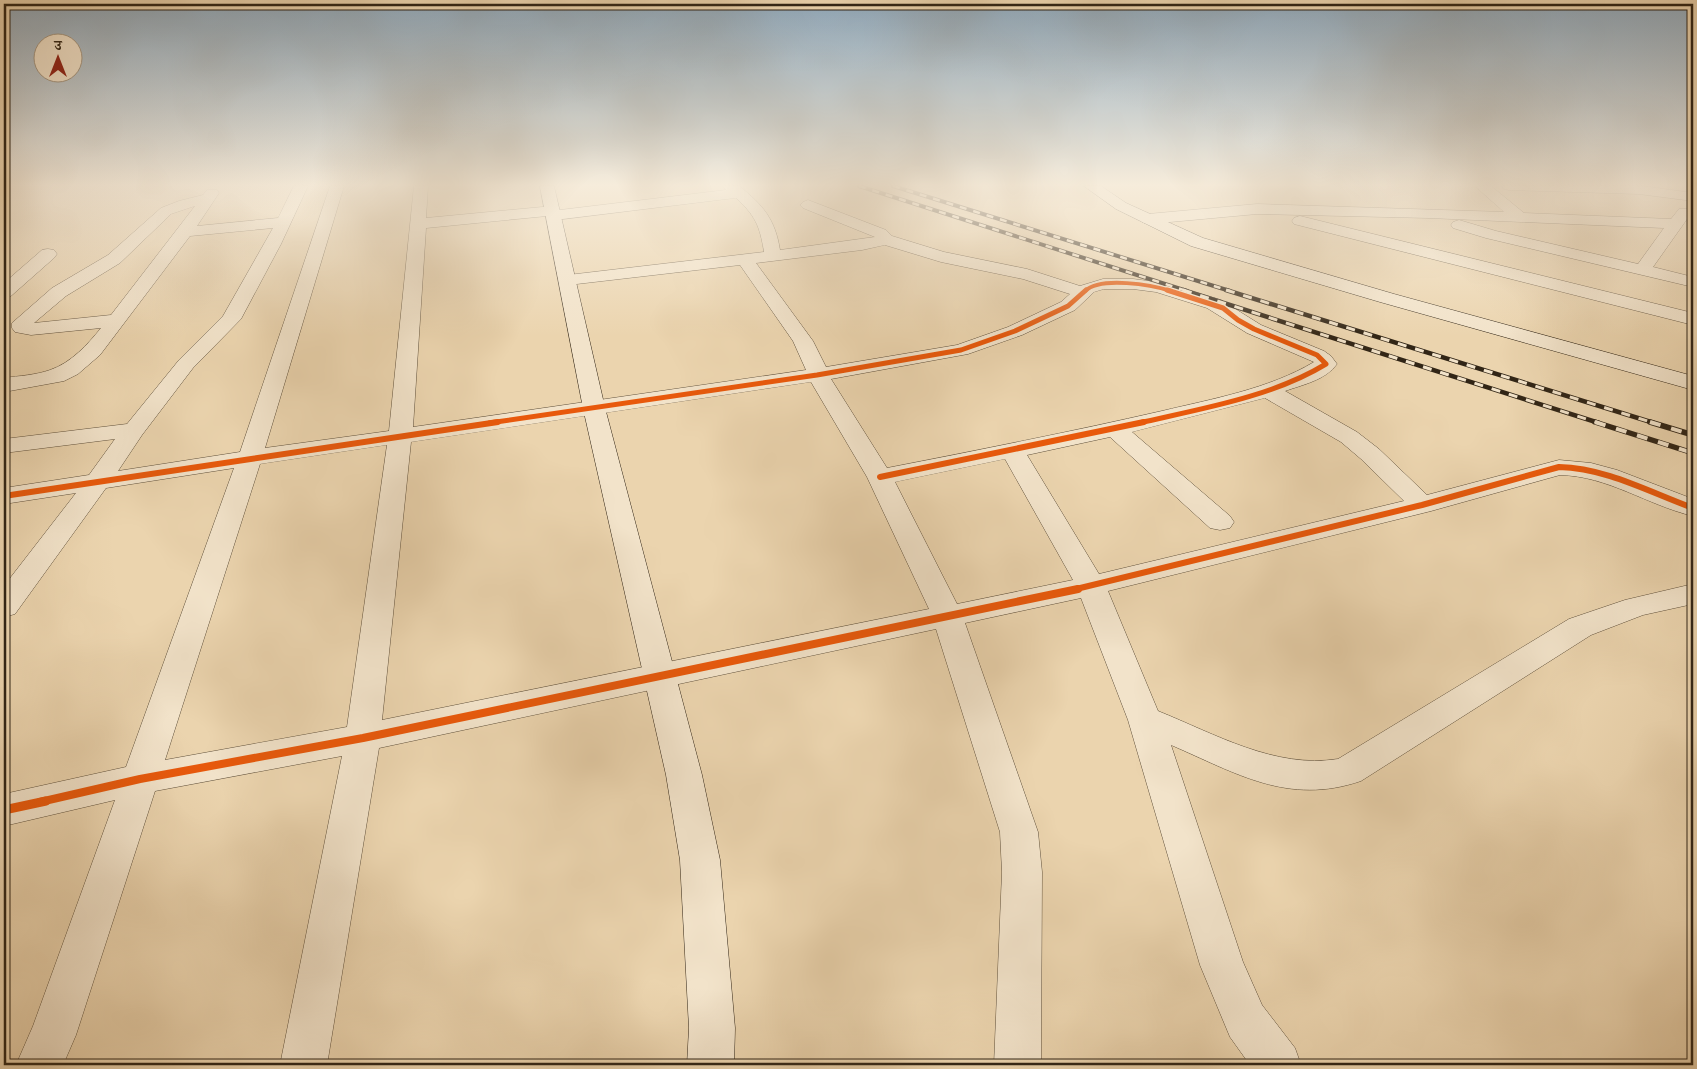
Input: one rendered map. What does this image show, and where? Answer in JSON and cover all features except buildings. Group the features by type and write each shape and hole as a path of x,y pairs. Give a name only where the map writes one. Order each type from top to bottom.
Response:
{"street":[{"path":"117,320 31,329 22,328 22,323 58,292 114,259 139,236"},
{"path":"4,385 43,380 70,369 93,351 181,236"},
{"path":"4,607 134,430 186,364 231,319 276,236"},
{"path":"40,1065 53,1035 250,458 321,236"},
{"path":"304,1065 363,738 400,436 417,236"},
{"path":"558,236 594,408 684,775 700,860 712,1028 711,1065"},
{"path":"765,236 759,258 803,341 824,389 880,477 948,617 1019,832 1022,872 1018,1065"},
{"path":"882,236 886,240"},
{"path":"1186,236 1197,242 1396,301 1693,383"},
{"path":"1203,236 1377,289 1693,374"},
{"path":"1359,236 1693,319"},
{"path":"1405,247 1421,236"},
{"path":"1500,236 1693,282"},
{"path":"1551,248 1555,236"},
{"path":"1642,270 1666,236"},
{"path":"568,280 759,258 862,245 886,240 941,258 1028,274 1084,293"},
{"path":"4,292 48,254"},
{"path":"4,496 817,375 961,350 990,341 1068,306 1094,285 1103,284 1146,285 1170,290 1223,308 1249,327 1324,360 1326,364 1319,370 1268,391 1115,429 880,477"},
{"path":"1268,391 1349,437 1370,454 1422,505"},
{"path":"1115,429 1220,522"},
{"path":"4,446 134,430"},
{"path":"1012,449 1091,586 1145,720 1222,965 1246,1021 1278,1065"},
{"path":"4,810 140,779 363,738 1091,586 1422,505 1544,471 1569,466 1601,473 1693,508"},
{"path":"1145,720 1283,775 1332,776 1348,771 1580,626 1609,613 1645,603 1693,594"}],"railway":[{"path":"1015,236 1187,291"},
{"path":"1053,236 1230,291"},
{"path":"1183,290 1599,423"},
{"path":"1226,290 1654,423"},
{"path":"1595,422 1693,453"},
{"path":"1650,422 1693,435"}],"cycle path":[{"path":"4,496 817,375 961,350 1015,331 1068,306 1088,288 1103,284 1133,284 1158,287 1214,304 1254,329 1317,355 1326,364 1304,378 1192,411 880,477"},
{"path":"4,810 140,779 363,738 1078,589 1422,505 1559,467 1574,467 1608,475 1693,508"}]}
